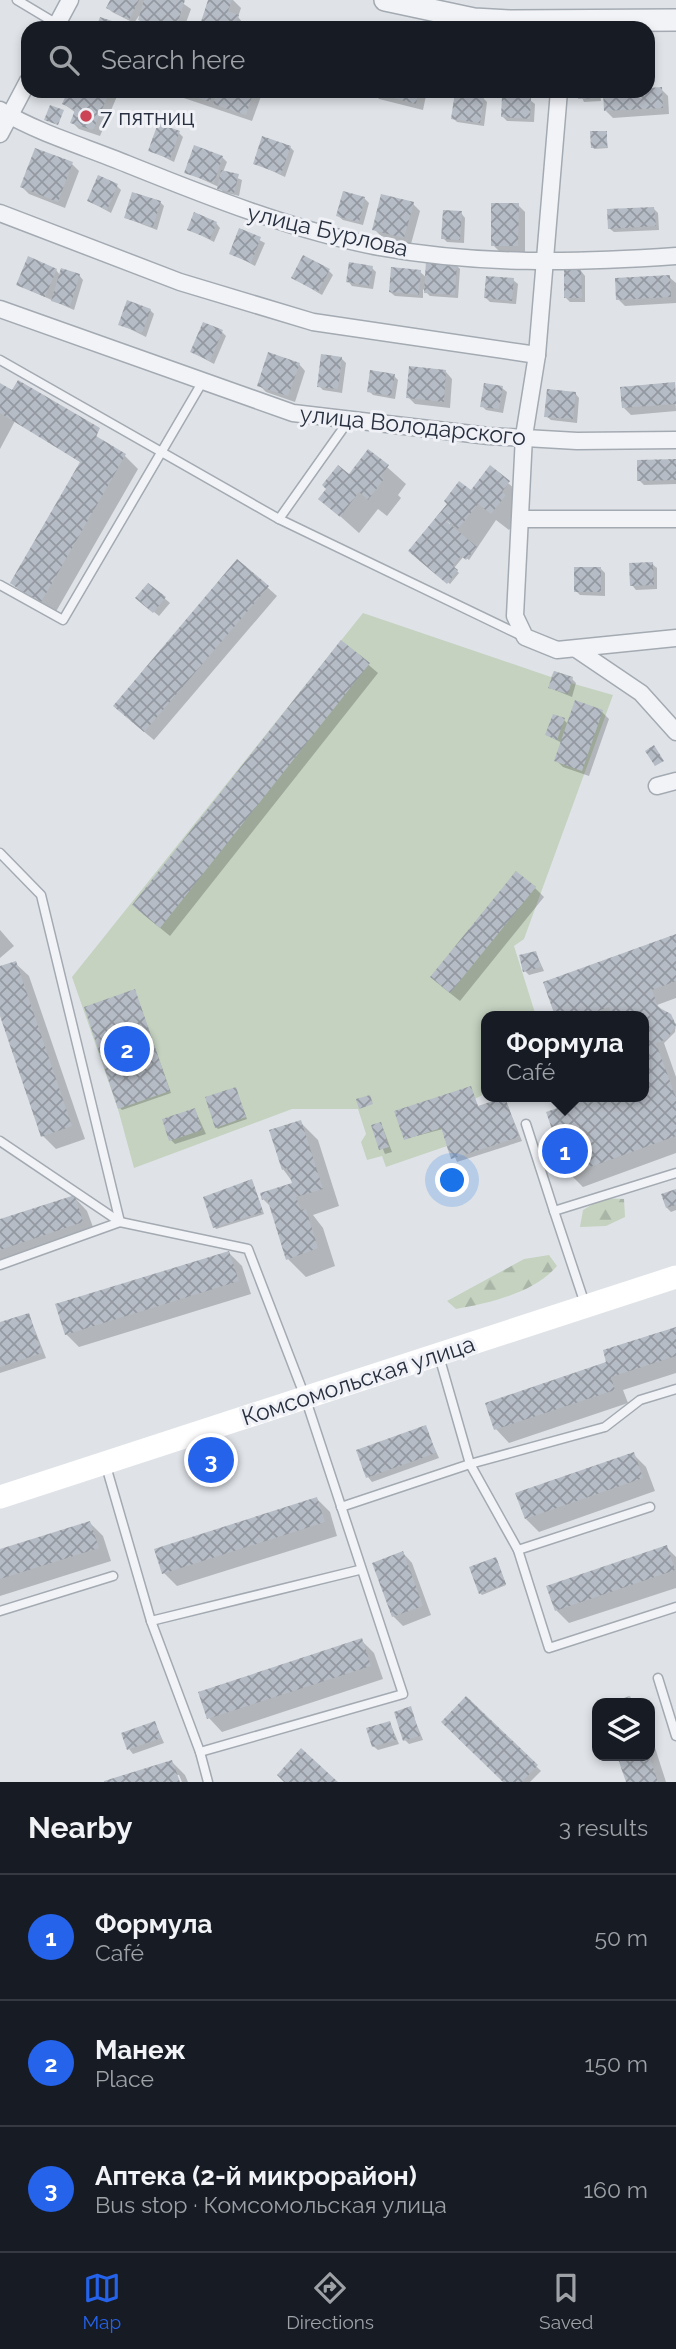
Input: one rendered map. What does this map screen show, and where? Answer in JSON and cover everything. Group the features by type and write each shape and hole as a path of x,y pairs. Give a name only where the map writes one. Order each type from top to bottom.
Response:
{"main road":[{"name":"Комсомольская улица","path":"0,1497 676,1277"}],"street":[{"path":"59,21 70,0"},
{"path":"385,0 474,19 504,21"},
{"path":"654,21 676,20"},
{"path":"0,134 5,113 21,91"},
{"path":"558,98 537,355 524,436 515,616 525,637 557,650 676,638"},
{"name":"улица Бурлова","path":"5,113 233,207 378,246 470,259 543,262 593,262 676,256"},
{"path":"0,213 180,282 313,322 537,355"},
{"name":"улица Володарского","path":"0,309 292,413 577,441 676,440"},
{"path":"521,519 676,519"},
{"path":"576,649 641,693 676,732"},
{"path":"657,786 676,781"}],"lane":[{"path":"17,0 48,21"},
{"path":"0,360 279,519 525,637"},
{"path":"0,585 63,620 203,380"},
{"path":"279,519 349,420"},
{"path":"0,853 41,895 120,1222"},
{"path":"526,1124 586,1307"},
{"path":"0,1141 120,1222 248,1249 304,1397 359,1570 403,1694 200,1752"},
{"path":"554,1211 676,1173"},
{"path":"0,1265 120,1222"},
{"path":"438,1353 470,1464 518,1550 549,1648 676,1607"},
{"path":"341,1507 470,1464 605,1427 640,1400 676,1388"},
{"path":"105,1463 151,1621 200,1752 208,1782"},
{"path":"518,1550 650,1507"},
{"path":"151,1621 359,1570"},
{"path":"0,1611 113,1576"},
{"path":"659,1678 676,1736"}],"green space":[{"path":"363,613 551,677 554,671 573,677 571,683 613,695 524,939 514,946 534,1011 481,1011 481,1096 438,1119 447,1146 386,1167 382,1156 367,1160 361,1142 366,1134 358,1109 292,1109 134,1168 118,1109 72,977"},
{"path":"603,1198 624,1199 625,1217 606,1226 580,1227 583,1210"},
{"path":"549,1255 557,1266 524,1290 456,1309 447,1301 524,1259"}],"building":[{"path":"110,0 139,0 129,20 106,8"},
{"path":"144,0 185,0 178,21 138,20"},
{"path":"208,0 232,0 228,11 239,15 237,21 201,21"},
{"path":"662,87 663,108 604,111 603,98 655,98 655,88"},
{"name":"7 пятниц","path":"65,98 107,98 93,130 70,123 75,110 62,104"},
{"path":"215,98 252,98 246,115 213,104"},
{"path":"394,98 417,98 416,104"},
{"path":"454,98 484,98 480,123 451,119"},
{"path":"502,98 531,98 530,119 501,117"},
{"path":"50,105 64,110 58,125 44,120"},
{"path":"158,123 180,131 170,159 148,151"},
{"path":"590,131 607,131 607,147 591,148"},
{"path":"262,136 291,146 281,174 253,164"},
{"path":"194,145 223,156 214,183 184,173"},
{"path":"35,148 73,162 58,202 20,187"},
{"path":"221,170 239,174 234,193 217,189"},
{"path":"98,175 118,184 107,210 87,201"},
{"path":"343,191 365,197 359,222 336,216"},
{"path":"132,192 161,201 153,227 124,218"},
{"path":"381,194 414,202 404,238 372,230"},
{"path":"491,203 519,203 518,246 491,246"},
{"path":"654,207 656,226 608,229 607,209"},
{"path":"443,210 462,211 460,240 441,239"},
{"path":"194,212 217,222 210,239 187,230"},
{"path":"239,228 261,237 251,263 229,254"},
{"path":"303,255 330,269 318,292 291,278"},
{"path":"28,256 57,269 45,297 16,285"},
{"path":"426,261 457,263 455,295 424,293"},
{"path":"349,262 373,266 369,286 346,282"},
{"path":"391,267 421,270 419,295 389,292"},
{"path":"61,268 80,274 70,307 51,301"},
{"path":"564,270 581,270 582,298 564,298"},
{"path":"670,275 671,297 616,300 615,278"},
{"path":"486,276 514,278 512,301 484,298"},
{"path":"127,300 151,309 142,333 118,325"},
{"path":"203,322 223,330 210,361 190,352"},
{"path":"268,352 300,363 288,396 257,386"},
{"path":"321,354 342,357 338,389 317,387"},
{"path":"409,366 446,370 444,402 406,398"},
{"path":"370,370 395,374 391,396 367,392"},
{"path":"18,380 100,428 96,436 126,454 40,604 10,583 80,462 0,413 0,383 12,390"},
{"path":"675,382 676,404 622,408 620,387"},
{"path":"484,383 503,386 499,409 480,407"},
{"path":"547,389 576,392 573,419 544,417"},
{"path":"368,449 389,465 381,476 384,479 368,500 359,492 340,517 318,499 326,489 322,485 338,465 349,474"},
{"path":"676,459 676,480 637,481 637,460"},
{"path":"490,465 510,481 502,492 506,495 491,514 478,504 458,529 445,520 477,547 466,560 461,556 453,566 458,570 447,584 408,551 447,504 444,501 459,481 471,490"},
{"path":"237,559 269,586 144,732 113,706"},
{"path":"653,562 654,585 630,586 629,563"},
{"path":"574,567 601,567 601,592 574,592"},
{"path":"148,583 166,597 153,613 135,598"},
{"path":"341,640 370,663 160,928 132,905"},
{"path":"554,671 573,677 568,694 548,688"},
{"path":"575,700 603,710 582,771 554,761"},
{"path":"553,714 565,718 557,740 545,735"},
{"path":"654,745 664,761 655,766 645,751"},
{"path":"516,871 536,887 450,993 430,977"},
{"path":"676,934 676,981 652,990 658,1007 671,1014 676,1025 667,1039 656,1043 676,1098 676,1136 568,1175 546,1112 575,1102 649,1102 649,1011 610,1011 609,1007 598,1011 553,1011 543,982"},
{"path":"536,951 541,967 523,972 519,955"},
{"path":"16,961 72,1126 41,1137 0,1016 0,966"},
{"path":"135,989 170,1091 118,1109 84,1007"},
{"path":"471,1086 478,1106 490,1102 507,1102 519,1137 451,1159 441,1128 404,1140 394,1111"},
{"path":"236,1087 246,1117 215,1128 205,1097"},
{"path":"370,1095 373,1104 359,1109 356,1099"},
{"path":"195,1108 202,1130 169,1141 162,1119"},
{"path":"301,1120 323,1189 296,1197 301,1210 306,1209 318,1248 286,1260 267,1198 262,1200 260,1193 292,1183 287,1168 282,1170 269,1130"},
{"path":"381,1122 389,1147 379,1150 371,1125"},
{"path":"252,1179 263,1212 213,1228 203,1197"},
{"path":"676,1189 676,1205 666,1208 661,1194"},
{"path":"75,1195 83,1222 0,1250 0,1219"},
{"path":"229,1251 239,1281 65,1335 55,1304"},
{"path":"29,1313 42,1353 0,1367 0,1322"},
{"path":"676,1327 676,1356 611,1377 615,1390 494,1430 485,1403 606,1362 603,1350"},
{"path":"426,1425 436,1453 366,1478 356,1450"},
{"path":"634,1452 643,1478 525,1519 515,1493"},
{"path":"317,1497 325,1522 162,1574 154,1549"},
{"path":"90,1521 99,1548 0,1579 0,1549"},
{"path":"667,1545 675,1570 555,1611 546,1586"},
{"path":"403,1551 423,1606 392,1617 372,1563"},
{"path":"496,1557 506,1584 479,1594 469,1567"},
{"path":"362,1638 371,1666 207,1719 198,1692"},
{"path":"466,1696 538,1765 522,1782 503,1782 441,1722"},
{"path":"411,1706 420,1736 403,1741 394,1712"},
{"path":"155,1721 161,1738 127,1750 121,1733"},
{"path":"390,1721 396,1740 372,1747 366,1728"},
{"path":"301,1748 338,1782 284,1782 277,1775"},
{"path":"172,1760 180,1782 104,1782 104,1781"},
{"path":"619,1761 651,1761 658,1782 626,1782"}],"place":[{"name":"7 пятниц","path":"86,116"},
{"name":"Манеж","path":"127,1049"},
{"name":"Формула","path":"565,1151"},
{"name":"Аптека (2-й микрорайон)","path":"211,1460"}]}
